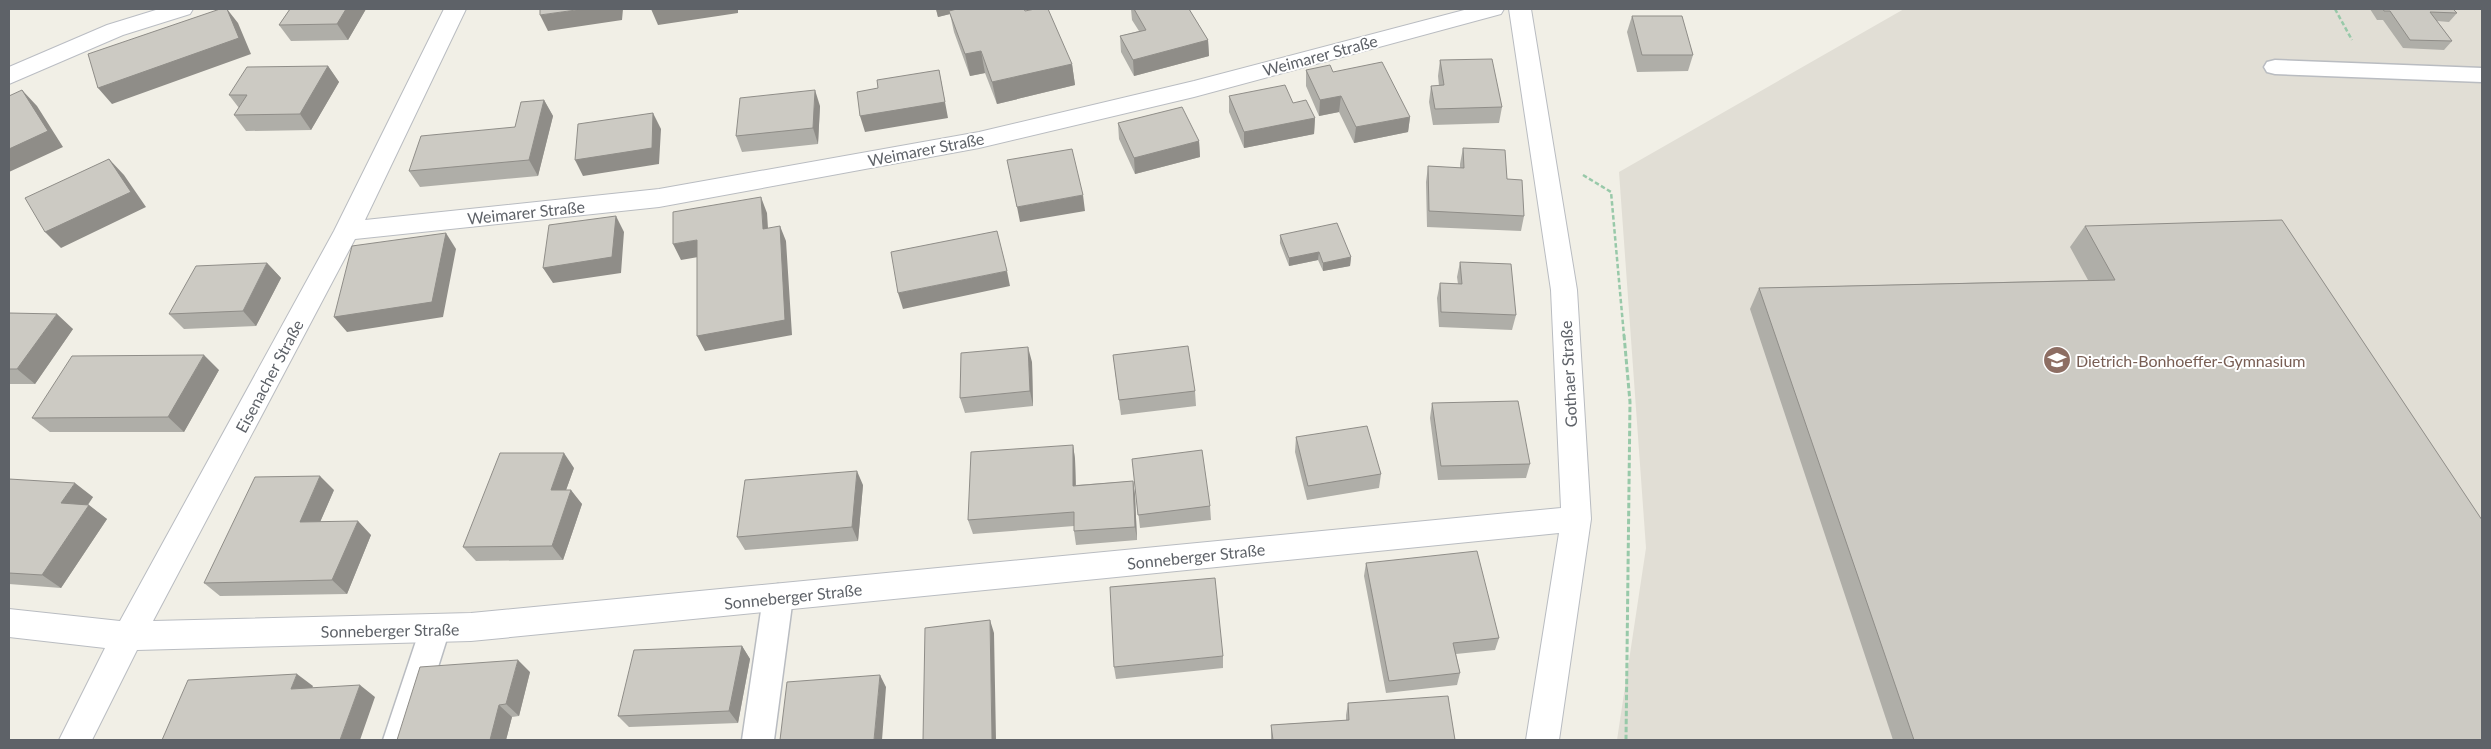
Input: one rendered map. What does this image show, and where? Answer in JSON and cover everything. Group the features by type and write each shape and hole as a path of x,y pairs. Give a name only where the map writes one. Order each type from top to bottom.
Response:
{"street":[{"path":"9,76 115,30 182,9"},
{"name":"Eisenacher Straße","path":"75,740 128,636 348,231 455,9"},
{"name":"Weimarer Straße","path":"348,231 659,198 979,140 1194,89 1493,9"},
{"name":"Gothaer Straße","path":"1520,9 1564,290 1576,519 1542,740"},
{"name":"Sonneberger Straße","path":"9,623 128,636 471,628 1576,519"}],"lane":[{"path":"2275,67 2482,75"},
{"path":"758,740 778,597"},
{"path":"399,740 435,629"}],"path":[{"path":"1542,150 1611,192 1630,402 1626,740"}],"shaded area":[{"name":"Dietrich-Bonhoeffer-Gymnasium","path":"1904,9 2482,9 2482,740 1617,740 1646,548 1619,172"}],"building":[{"path":"220,9 227,9 239,38 98,88 88,54"},
{"path":"290,9 346,9 337,24 279,25"},
{"path":"540,9 583,9 540,15"},
{"path":"957,9 1024,9 1025,11 1048,9 1072,64 992,82 981,51 965,54 949,11"},
{"path":"1134,9 1189,9 1208,40 1133,60 1120,36 1146,30"},
{"path":"2383,9 2453,9 2457,13 2430,12 2452,41 2410,40 2390,11 2384,11"},
{"path":"1632,16 1682,16 1693,55 1642,55"},
{"path":"1492,59 1502,107 1435,109 1431,86 1444,85 1440,60"},
{"path":"1382,62 1410,117 1356,127 1341,96 1320,100 1306,70 1330,65 1333,72"},
{"path":"328,66 300,114 234,115 247,95 229,95 247,67"},
{"path":"939,70 945,102 860,116 857,92 878,88 877,80"},
{"path":"1285,85 1293,103 1306,100 1315,118 1244,132 1229,96"},
{"path":"22,90 48,131 9,149 9,96"},
{"path":"815,90 813,128 736,136 740,98"},
{"path":"544,100 529,160 409,171 421,136 515,127 521,102"},
{"path":"1182,107 1199,141 1134,158 1118,123"},
{"path":"653,113 652,148 575,160 578,124"},
{"path":"1463,148 1505,150 1507,179 1522,180 1524,216 1429,211 1428,166 1464,168"},
{"path":"1072,149 1083,195 1017,207 1007,160"},
{"path":"109,159 131,192 45,232 25,198"},
{"path":"761,197 763,229 780,226 785,320 697,336 697,240 673,244 673,212"},
{"path":"616,216 612,257 543,268 549,225"},
{"path":"2282,220 2482,520 2482,740 1914,740 1759,288 2115,280 2085,226"},
{"path":"1337,223 1351,257 1323,263 1319,252 1289,258 1280,235"},
{"path":"997,231 1007,271 898,293 891,252"},
{"path":"446,233 432,302 334,317 352,246"},
{"path":"1460,262 1511,264 1516,315 1441,312 1440,283 1462,284"},
{"path":"267,263 243,311 169,314 196,266"},
{"path":"9,313 57,314 17,369 9,369"},
{"path":"1188,346 1195,391 1119,400 1113,355"},
{"path":"1028,347 1030,391 960,398 961,353"},
{"path":"204,355 168,417 32,418 72,356"},
{"path":"1518,401 1530,464 1441,466 1432,403"},
{"path":"1367,426 1381,474 1308,486 1296,437"},
{"path":"1073,445 1073,486 1133,481 1135,527 1074,531 1074,512 968,520 971,452"},
{"path":"1202,450 1210,506 1138,515 1132,459"},
{"path":"500,453 564,453 551,490 571,490 552,546 463,547"},
{"path":"857,471 852,527 737,537 745,480"},
{"path":"320,476 300,522 358,521 332,580 204,583 255,477"},
{"path":"9,479 75,483 61,503 89,505 42,575 9,573"},
{"path":"1477,551 1499,638 1453,643 1460,673 1389,681 1366,563"},
{"path":"1215,578 1223,656 1114,667 1110,587"},
{"path":"990,620 992,740 923,740 925,628"},
{"path":"742,646 729,711 618,716 634,650"},
{"path":"518,660 506,704 499,705 490,740 397,740 420,667"},
{"path":"297,674 291,689 360,685 340,740 162,740 188,680"},
{"path":"880,675 874,740 780,740 787,682"},
{"path":"1448,696 1455,740 1273,740 1271,725 1349,720 1348,703"}],"place":[{"name":"Dietrich-Bonhoeffer-Gymnasium","path":"2057,360"}]}
